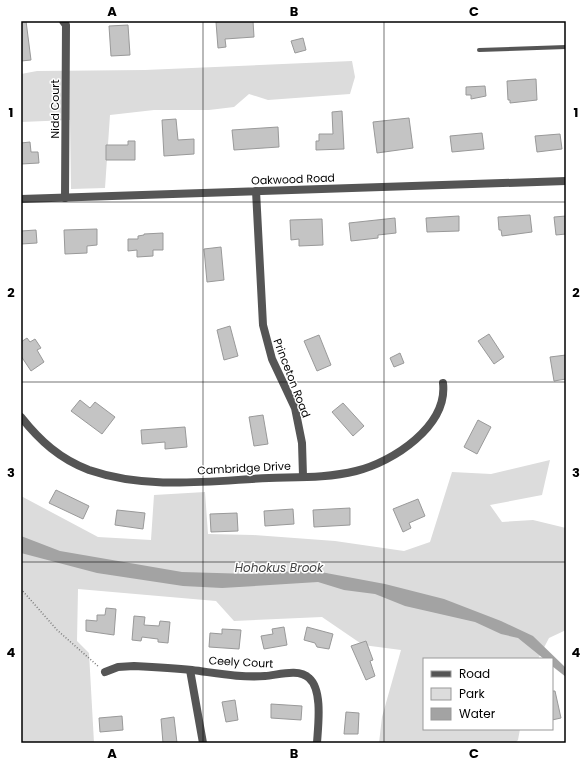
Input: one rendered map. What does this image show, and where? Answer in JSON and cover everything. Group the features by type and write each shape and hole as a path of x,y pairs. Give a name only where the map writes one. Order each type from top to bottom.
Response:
{"street":[{"name":"Nidd Court","path":"65,198 66,22"},
{"name":"Oakwood Road","path":"21,199 566,180"},
{"name":"Princeton Road","path":"256,191 263,325 272,359 295,408 302,443 303,476"},
{"name":"Cambridge Drive","path":"21,417 34,434 58,455 78,465 112,476 158,483 338,474 357,471 376,465 398,452 424,431 435,418 443,399 443,383"},
{"name":"Ceely Court","path":"105,672 118,667 134,666 261,676 297,673 304,674 314,684 316,691 318,709 317,743"},
{"path":"190,670 203,743"}],"lane":[{"path":"479,50 566,47"}],"path":[{"path":"21,589 57,630 105,672"}],"green space":[{"path":"352,61 355,77 350,94 268,100 249,94 234,107 209,110 154,110 110,115 105,188 71,189 70,120 21,122 21,74 37,71 145,70"},
{"path":"550,460 542,495 490,505 502,522 533,520 566,528 566,630 549,638 539,658 423,658 423,730 520,730 518,740 515,743 379,743 382,717 401,650 363,645 322,617 234,621 216,601 78,589 77,641 89,653 94,743 21,743 21,496 98,537 151,540 154,495 205,492 208,534 253,535 335,541 404,551 430,542 452,472 491,474"}],"water":[{"path":"21,536 60,551 182,572 251,574 310,570 385,584 444,599 501,621 533,636 566,668 566,677 553,667 553,658 543,658 518,638 501,634 475,622 405,606 375,594 344,590 318,582 222,588 183,586 97,573 21,553"}],"building":[{"path":"21,21 26,21 31,60 21,61"},
{"path":"253,21 254,37 225,39 226,47 218,48 216,22"},
{"path":"128,25 130,55 111,56 109,26"},
{"path":"303,38 306,50 295,53 291,41"},
{"path":"536,79 537,100 510,103 510,100 508,100 507,81"},
{"path":"485,86 486,96 471,99 471,95 466,95 466,87"},
{"path":"342,111 344,149 316,150 316,141 319,141 319,134 333,134 332,112"},
{"path":"409,118 413,148 377,153 373,122"},
{"path":"176,119 178,140 194,139 194,154 164,156 162,120"},
{"path":"278,127 279,147 234,150 232,130"},
{"path":"482,133 484,149 452,152 450,136"},
{"path":"560,134 562,149 537,152 535,136"},
{"path":"128,141 135,141 135,160 106,160 106,145 128,145"},
{"path":"30,142 31,152 38,152 39,163 21,164 21,143"},
{"path":"530,215 532,232 502,236 501,230 499,230 498,217"},
{"path":"459,216 459,231 427,232 426,218"},
{"path":"566,216 566,234 556,235 554,217"},
{"path":"395,218 396,233 378,235 378,238 351,241 349,223"},
{"path":"322,219 323,245 299,246 299,239 291,240 290,220"},
{"path":"97,229 97,245 87,246 87,253 65,254 64,230"},
{"path":"36,230 37,243 21,244 21,231"},
{"path":"163,233 163,250 153,250 153,256 137,257 137,250 128,251 128,239 138,239 138,236 144,234"},
{"path":"221,247 224,280 207,282 204,249"},
{"path":"230,326 238,356 224,360 217,330"},
{"path":"489,334 504,357 494,364 478,341"},
{"path":"319,335 331,365 317,371 304,341"},
{"path":"27,338 30,342 35,339 41,348 37,350 44,362 31,371 21,356 21,342"},
{"path":"400,353 404,363 394,367 390,358"},
{"path":"566,355 566,379 554,381 550,357"},
{"path":"80,400 90,408 95,402 115,417 102,434 71,411"},
{"path":"343,403 364,426 353,436 332,412"},
{"path":"263,415 268,444 254,446 249,417"},
{"path":"478,420 491,427 477,454 464,447"},
{"path":"185,427 187,447 165,449 165,442 142,444 141,430"},
{"path":"56,490 89,506 83,519 49,503"},
{"path":"418,499 425,516 409,523 411,528 403,532 393,509"},
{"path":"350,508 350,525 314,527 313,510"},
{"path":"293,509 294,524 265,526 264,511"},
{"path":"117,510 145,513 143,529 115,525"},
{"path":"237,513 238,531 211,532 210,514"},
{"path":"106,608 116,609 114,635 86,631 86,620 97,621 97,615 105,615"},
{"path":"134,616 145,617 144,625 159,626 160,621 170,622 168,643 158,642 158,639 142,637 141,641 132,640"},
{"path":"284,627 287,645 264,649 261,636 273,634 272,629"},
{"path":"307,627 333,634 329,649 317,647 315,643 304,640"},
{"path":"222,629 241,630 239,649 209,647 210,633 222,634"},
{"path":"366,641 373,660 370,661 375,676 366,680 351,646"},
{"path":"553,691 555,691 561,718 553,720"},
{"path":"235,700 238,720 226,722 222,702"},
{"path":"271,704 302,706 301,720 271,718"},
{"path":"346,712 359,713 358,734 344,734"},
{"path":"122,716 123,730 100,732 99,718"},
{"path":"174,717 177,743 163,743 161,719"}],"water label":[{"name":"Hohokus Brook","path":"279,568"}]}
